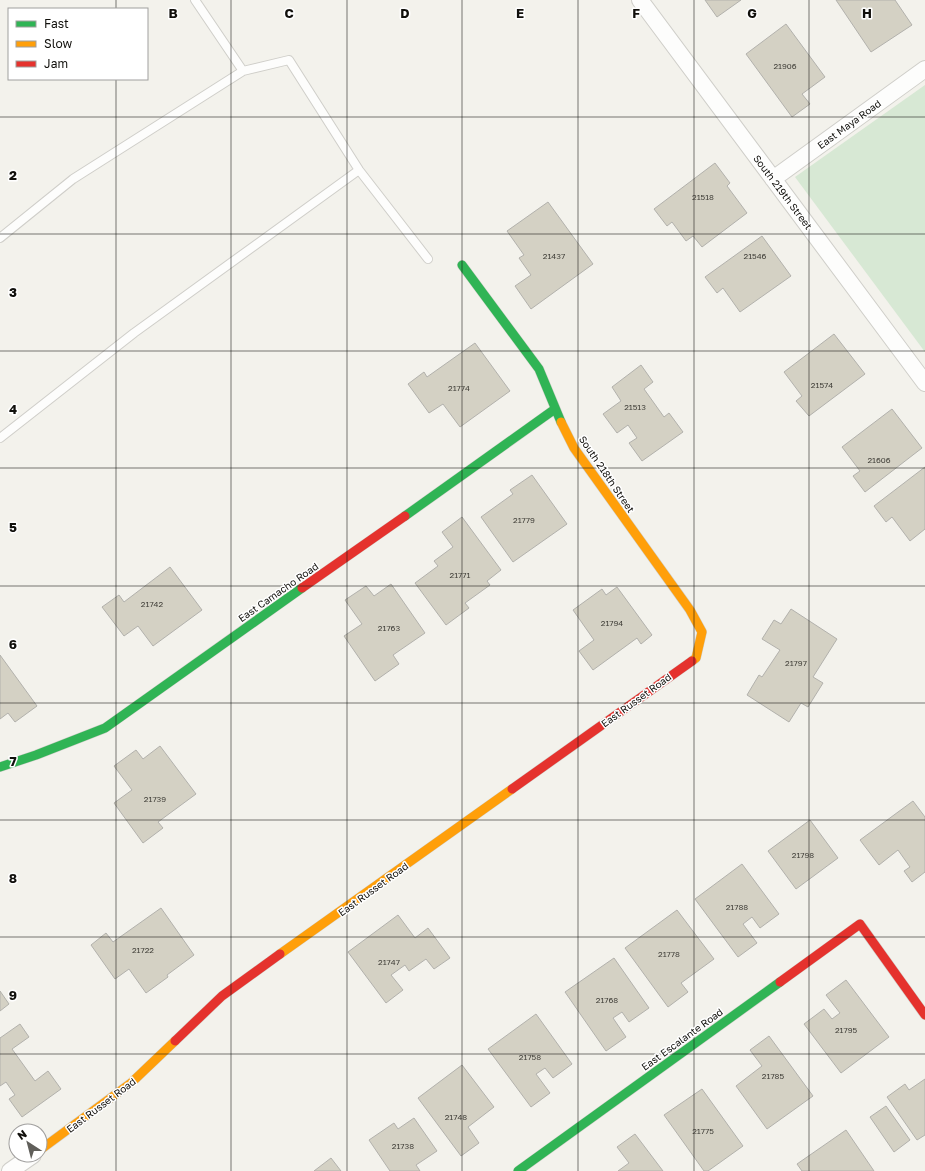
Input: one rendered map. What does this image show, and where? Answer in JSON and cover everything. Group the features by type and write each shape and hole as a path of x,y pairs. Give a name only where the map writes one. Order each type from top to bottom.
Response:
{"street":[{"name":"South 219th Street","path":"640,0 925,383"},
{"name":"East Maya Road","path":"773,179 925,69"},
{"name":"South 218th Street","path":"462,265 539,369 555,409 574,448 690,610 702,632"},
{"name":"East Camacho Road","path":"0,767 36,755 105,728 555,409"},
{"name":"East Russet Road","path":"48,1144 131,1083 222,996 696,658 702,632"},
{"name":"East Escalante Road","path":"518,1171 860,924 925,1015"},
{"path":"10,1171 21,1163"}],"lane":[{"path":"195,0 243,71"},
{"path":"0,238 73,179 243,71 289,60 359,170 428,259"},
{"path":"0,438 134,333 359,170"}],"green space":[{"path":"925,85 925,352 795,177"}],"building":[{"path":"705,0 741,0 717,17"},
{"path":"836,0 895,0 912,25 871,52"},
{"path":"786,24 825,77 802,94 810,104 792,117 746,54"},
{"path":"715,163 730,183 727,186 747,213 702,247 693,236 686,241 672,222 667,226 654,209"},
{"path":"548,202 593,264 531,309 515,286 531,275 519,258 524,255 507,231"},
{"path":"762,236 791,276 740,312 723,288 717,293 705,277"},
{"path":"834,334 865,374 809,416 796,401 802,396 784,372"},
{"path":"475,343 510,391 460,427 443,404 429,413 408,384 424,372 427,377"},
{"path":"641,365 653,382 644,389 664,417 669,413 683,432 642,461 629,443 637,438 628,425 617,433 603,414 621,401 612,387"},
{"path":"892,409 922,448 865,492 853,476 860,471 842,447"},
{"path":"925,467 925,529 910,541 892,517 886,522 874,506"},
{"path":"532,475 567,524 513,562 481,517 513,494 510,490"},
{"path":"462,517 501,570 487,581 490,585 465,603 469,608 446,625 415,583 438,566 434,561 453,547 442,532"},
{"path":"170,567 202,610 153,646 138,626 124,636 102,607 119,595 124,602"},
{"path":"391,584 425,633 393,655 399,664 375,681 344,636 362,624 345,600 366,586 374,596"},
{"path":"617,587 652,635 641,644 637,638 593,670 579,651 594,640 573,610 602,589 606,595"},
{"path":"791,609 837,639 813,677 823,683 808,707 801,703 789,722 747,695 759,675 762,677 780,650 762,639 774,620 781,624"},
{"path":"0,655 37,706 15,722 8,713 0,719"},
{"path":"160,746 196,794 158,822 163,828 143,843 114,803 132,790 114,766 136,750 143,759"},
{"path":"913,801 925,817 925,872 912,882 904,871 910,867 898,850 879,865 860,840"},
{"path":"810,820 838,858 796,889 768,851"},
{"path":"742,864 779,914 760,928 752,917 743,924 757,943 738,957 695,899"},
{"path":"161,908 194,955 146,993 129,969 115,979 91,945 106,933 113,942"},
{"path":"677,910 714,959 681,983 688,992 668,1007 625,948"},
{"path":"398,915 415,938 428,928 450,958 434,969 426,959 409,971 405,965 391,975 403,990 386,1003 348,952"},
{"path":"614,958 649,1008 629,1022 622,1012 613,1018 626,1037 606,1051 565,992"},
{"path":"846,980 889,1037 841,1073 804,1024 824,1009 832,1019 840,1013 826,995"},
{"path":"0,991 9,1004 0,1011"},
{"path":"536,1014 572,1064 553,1078 545,1068 536,1074 550,1093 531,1107 488,1049"},
{"path":"20,1024 29,1037 12,1049 35,1081 48,1071 61,1089 22,1117 9,1099 15,1095 6,1082 0,1086 0,1038"},
{"path":"769,1036 813,1096 767,1129 736,1086 762,1066 750,1050"},
{"path":"462,1065 494,1107 468,1127 479,1143 461,1156 418,1098"},
{"path":"925,1079 925,1135 917,1140 887,1097 905,1084 909,1090"},
{"path":"702,1089 743,1146 708,1171 704,1171 664,1115"},
{"path":"886,1106 910,1140 894,1152 870,1117"},
{"path":"414,1118 437,1151 416,1165 420,1171 390,1171 369,1140 394,1123 398,1129"},
{"path":"846,1130 874,1171 802,1171 797,1164"},
{"path":"635,1134 663,1171 618,1171 629,1163 617,1147"},
{"path":"331,1158 341,1171 314,1171"}],"traffic: fast":[{"path":"462,265 539,369 561,422"},
{"path":"405,516 555,409"},
{"path":"0,767 36,755 105,728 302,588"},
{"path":"518,1171 780,982"}],"traffic: slow":[{"path":"561,422 574,448 690,610 702,632 696,658 692,661"},
{"path":"280,954 512,789"},
{"path":"48,1144 131,1083 175,1041"}],"traffic: jam":[{"path":"302,588 405,516"},
{"path":"512,789 692,661"},
{"path":"780,982 860,924 925,1015"},
{"path":"175,1041 222,996 280,954"}]}
